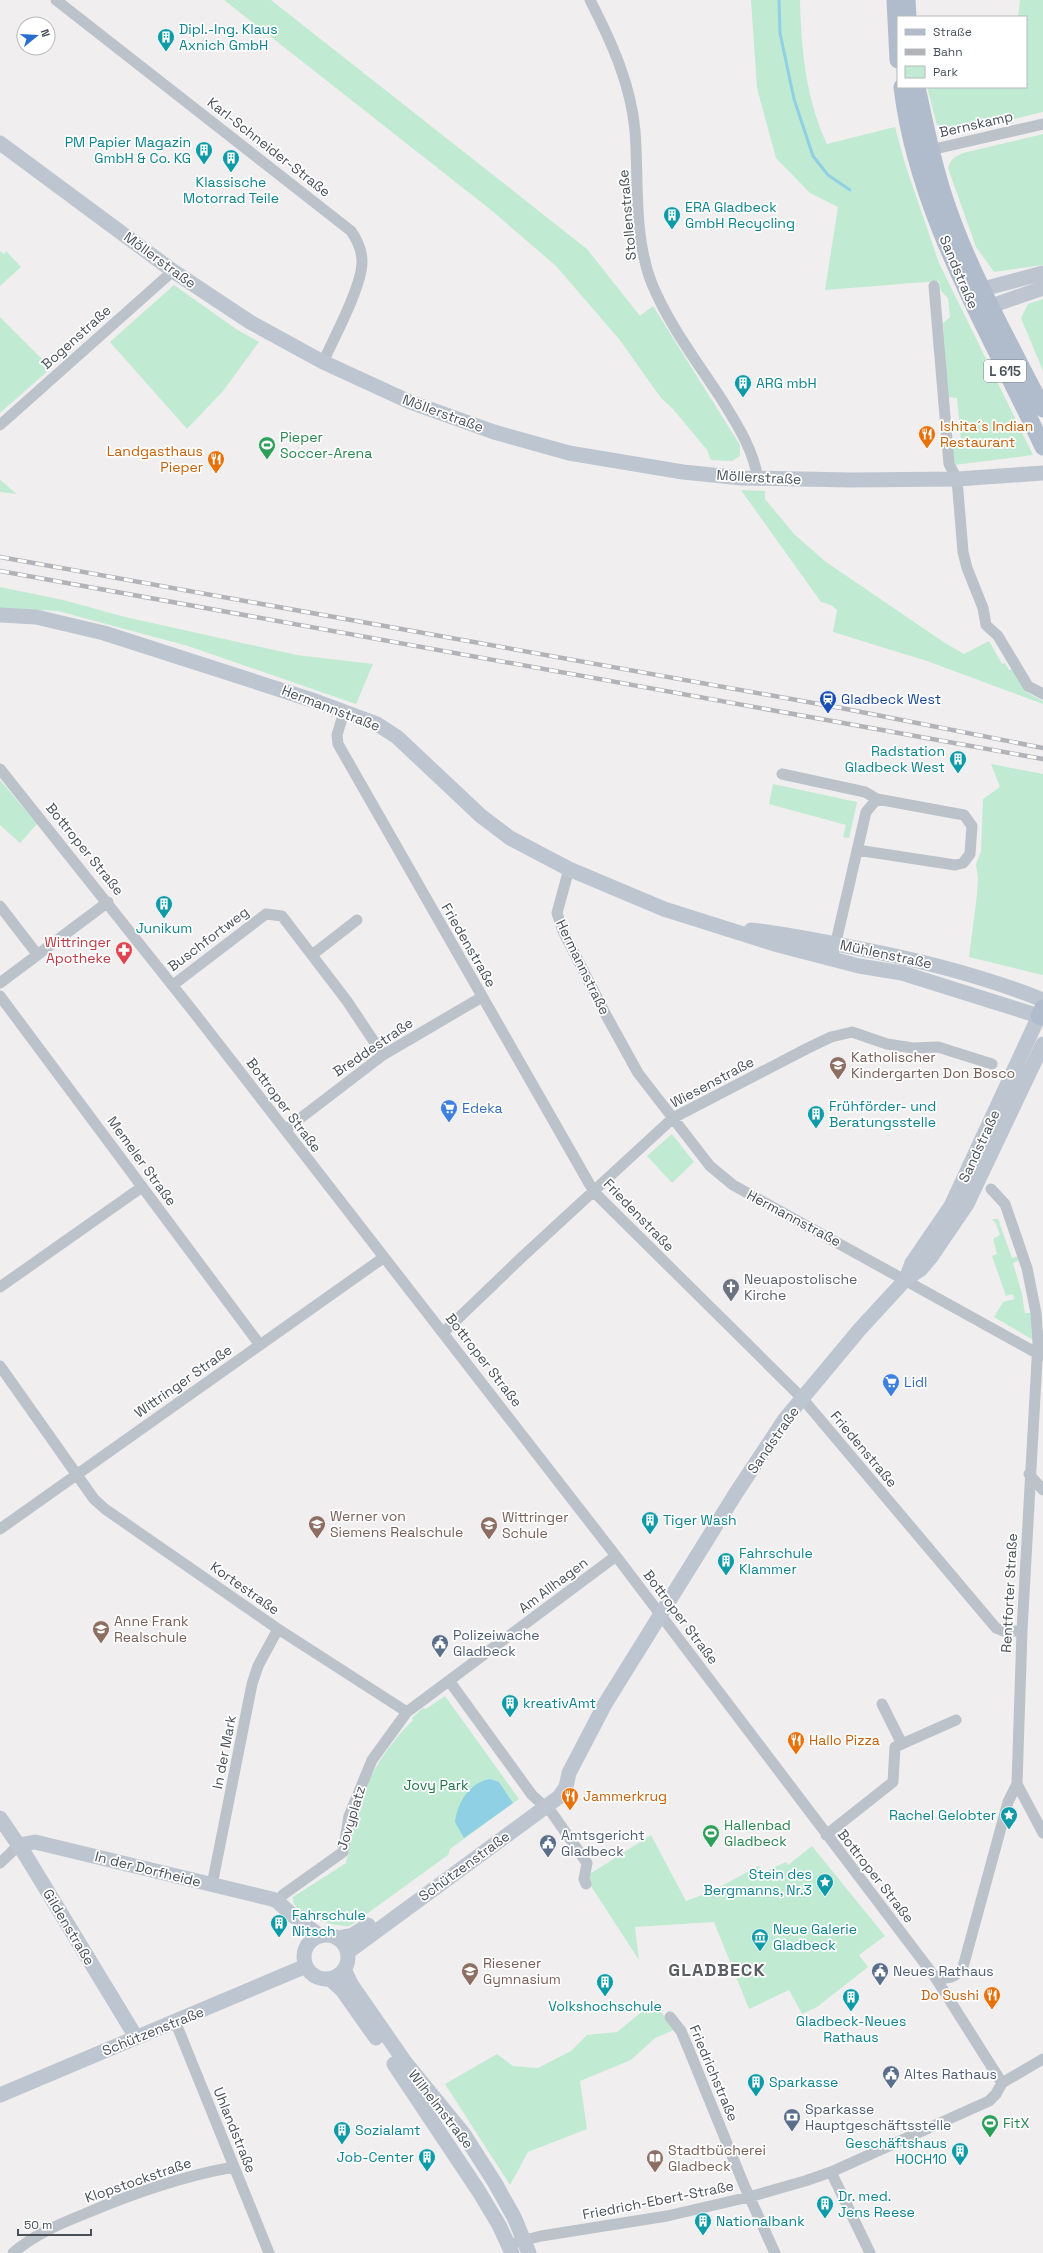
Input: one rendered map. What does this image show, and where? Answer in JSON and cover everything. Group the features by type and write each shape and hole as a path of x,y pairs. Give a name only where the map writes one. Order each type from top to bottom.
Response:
{"main road":[{"path":"895,0 897,40"},
{"path":"907,0 908,16"},
{"name":"Sandstraße","path":"902,88 923,152 948,210 978,296 984,329 1041,442"},
{"name":"Sandstraße","path":"917,88 923,152"},
{"name":"Möllerstraße","path":"0,143 173,271 250,322 323,362 410,402 494,432 569,453 683,472 758,479 957,479 1043,473"},
{"path":"978,296 1043,273"},
{"path":"991,306 1043,288"},
{"name":"Sandstraße","path":"978,296 991,306 1040,403"},
{"name":"Hermannstraße","path":"0,615 36,617 159,649 377,724 392,733 481,816 510,838 569,869"},
{"name":"Mühlenstraße","path":"569,869 664,909 778,945 832,959 902,973 1042,1010"},
{"name":"Mühlenstraße","path":"724,927 777,933 835,943 933,964 1042,1010"},
{"name":"Sandstraße","path":"906,1279 912,1263 951,1206 1042,1010"},
{"name":"Sandstraße","path":"662,1616 736,1493 802,1398 860,1329 906,1279 921,1269 931,1257 967,1204 1043,1044"},
{"name":"Schützenstraße","path":"338,1938 353,1935 542,1805 559,1797 566,1787 570,1773 605,1704 662,1616"},
{"name":"Schützenstraße","path":"348,1952 542,1805"},
{"name":"Gildenstraße","path":"0,1818 136,2037"},
{"name":"In der Dorfheide","path":"18,1845 34,1842 277,1901"},
{"path":"277,1901 291,1914 314,1940"},
{"path":"332,1935 338,1938 348,1952 348,1958 344,1969 339,1975 330,1979 317,1978 310,1973 306,1966 304,1956 314,1940 332,1935"},
{"name":"Schützenstraße","path":"0,2095 306,1966"},
{"name":"Wilhelmstraße","path":"344,1969 351,1984 405,2062 463,2133 495,2183 527,2246"},
{"name":"Wilhelmstraße","path":"330,1979 342,1990 411,2088 478,2190 510,2249"}],"street":[{"name":"Karl-Schneider-Straße","path":"56,0 351,231 358,241 361,250 361,275 323,362"},
{"name":"Stollenstraße","path":"590,0 609,36 624,78 635,129 641,238 652,284 671,321 745,437 754,459 758,479"},
{"name":"Bernskamp","path":"923,152 1043,124"},
{"name":"Bogenstraße","path":"0,425 173,271"},
{"path":"934,286 949,464 957,479 964,552 970,579 983,608 986,625 998,636 1028,686 1043,694"},
{"name":"Friedenstraße","path":"344,712 337,735 338,744 594,1192 802,1398 996,1628 1003,1631 1022,1631"},
{"name":"Bottroper Straße","path":"0,769 173,985 383,1258 444,1332 662,1616 826,1836 935,1977 1002,2083"},
{"path":"782,774 865,792 877,799 964,815 972,826 970,854 963,863 955,865 857,850"},
{"path":"832,959 866,812 877,799"},
{"name":"Hermannstraße","path":"569,869 557,913 563,931 606,1015 638,1073 710,1166 734,1185 906,1279 1040,1355"},
{"path":"0,983 108,902"},
{"path":"0,906 37,954"},
{"name":"Buschfortweg","path":"173,985 266,914 282,916 347,1001 383,1055"},
{"path":"312,956 357,920"},
{"name":"Memeler Straße","path":"0,996 260,1345"},
{"name":"Breddestraße","path":"285,1130 383,1055 482,997"},
{"name":"Wiesenstraße","path":"444,1332 673,1118 808,1048 831,1038 852,1032 900,1046 913,1048 938,1047 992,1064"},
{"path":"0,1287 142,1187"},
{"name":"Rentforter Straße","path":"935,1977 947,1979 958,1974 963,1967 1008,1802 1017,1784 1029,1474 1040,1355 1036,1313 1027,1268 1005,1204 991,1189"},
{"name":"Wittringer Straße","path":"0,1529 383,1258"},
{"name":"Kortestraße","path":"0,1366 94,1499 112,1515 278,1629 407,1712"},
{"path":"1029,1474 1043,1490"},
{"name":"Am Allhagen","path":"450,1682 616,1556"},
{"name":"In der Mark","path":"212,1885 252,1684 258,1666 278,1629"},
{"path":"450,1682 587,1863 584,1879 586,1884"},
{"name":"Jovyplatz","path":"277,1901 284,1894 343,1852 349,1816 372,1760 407,1712 450,1682"},
{"path":"882,1704 902,1744"},
{"path":"826,1836 893,1782 895,1747 956,1720"},
{"path":"1017,1784 1043,1833"},
{"path":"0,1863 18,1845"},
{"name":"Friedrichstraße","path":"670,2017 681,2031 749,2197 775,2253"},
{"name":"Uhlandstraße","path":"175,2021 234,2168 265,2252"},
{"path":"1002,2083 1043,2059"},
{"name":"Friedrich-Ebert-Straße","path":"510,2249 749,2197 831,2172 989,2101 996,2094 1002,2083"},
{"name":"Klopstockstraße","path":"13,2253 44,2231 137,2193 211,2171 234,2168"},
{"path":"831,2172 870,2253"}],"green space":[{"path":"224,0 271,0 587,249 640,316 653,306 740,445 740,456 732,461 711,460 707,450 673,409 661,398 619,339 556,266 491,210"},
{"path":"751,0 800,0 803,55 809,92 827,144 895,127 906,167 939,263 1033,455 954,465 950,443 961,442 957,398 948,397 943,323 950,317 948,298 941,291 939,281 825,290 838,207 810,193 776,158 757,88"},
{"path":"1020,0 1043,0 1043,112 973,128 947,128 937,125 927,88 1027,88 1027,16 1018,16"},
{"path":"1043,134 1043,265 994,272 976,247 948,168 950,162 963,153"},
{"path":"0,251 4,254 6,251 21,267 0,286"},
{"path":"174,285 236,329 259,342 223,391 187,429 110,342"},
{"path":"1043,299 1043,371 1021,318 1028,304"},
{"path":"0,317 51,368 0,413"},
{"path":"0,480 17,494 0,492"},
{"path":"741,490 765,491 765,499 795,535 826,562 945,643 964,654 989,641 1002,664 1005,663 1009,670 1012,669 1028,693 1043,701 1043,704 927,661 833,632 837,610 831,605 821,602"},
{"path":"0,587 63,600 125,617 297,655 373,664 356,704 188,646 58,611 0,608"},
{"path":"991,764 1043,774 1043,975 969,957 977,895 978,879 976,864 981,852 983,799 1000,787"},
{"path":"0,780 37,824 20,843 0,825"},
{"path":"773,784 857,802 849,838 843,837 846,825 769,804"},
{"path":"672,1134 694,1162 672,1183 647,1156"},
{"path":"992,1219 998,1219 1012,1258 1019,1256 1020,1260 1013,1263 1022,1294 1025,1313 1032,1313 1035,1341 994,1317 1003,1302 1014,1299 1013,1294 1006,1296 992,1256 997,1254 993,1239 1000,1235 996,1224"},
{"name":"Jovy Park","path":"445,1696 519,1799 450,1849 448,1855 350,1926 335,1925 306,1915 294,1904 293,1897 346,1863 358,1810 364,1791 375,1769 396,1738 413,1720 412,1718 423,1708 426,1709"},
{"path":"651,1835 686,1901 710,1892 759,1866 764,1872 786,1862 788,1865 812,1846 885,1936 859,1955 868,1967 817,2007 802,2014 789,1990 749,2009 714,1922 635,1927 639,1960 585,1877"},
{"path":"654,2002 674,2030 655,2038 631,2060 580,2081 587,2129 528,2152 510,2185 445,2084 497,2054 513,2066 538,2068 571,2051 587,2035 617,2032"}],"water":[{"path":"490,1779 499,1782 513,1803 464,1838 455,1822 458,1808 466,1794 476,1784"}],"waterway":[{"path":"779,0 780,33 794,99 813,156 828,175 850,190"}],"railway":[{"path":"0,557 841,708 1043,748"},
{"path":"0,571 1043,759"}],"place":[{"name":"Dipl.-Ing. Klaus Axnich GmbH","path":"166,52"},
{"name":"PM Papier Magazin GmbH & Co. KG","path":"204,165"},
{"name":"Klassische Motorrad Teile","path":"231,173"},
{"name":"ERA Gladbeck GmbH Recycling","path":"672,230"},
{"name":"ARG mbH","path":"743,398"},
{"name":"Ishita´s Indian Restaurant","path":"927,449"},
{"name":"Pieper Soccer-Arena","path":"267,460"},
{"name":"Landgasthaus Pieper","path":"216,474"},
{"name":"Gladbeck West","path":"828,714"},
{"name":"Radstation Gladbeck West","path":"958,774"},
{"name":"Junikum","path":"164,919"},
{"name":"Wittringer Apotheke","path":"124,965"},
{"name":"Katholischer Kindergarten Don Bosco","path":"838,1080"},
{"name":"Edeka","path":"449,1123"},
{"name":"Frühförder- und Beratungsstelle","path":"816,1129"},
{"name":"Neuapostolische Kirche","path":"731,1302"},
{"name":"Lidl","path":"891,1397"},
{"name":"Tiger Wash","path":"650,1535"},
{"name":"Werner von Siemens Realschule","path":"317,1539"},
{"name":"Wittringer Schule","path":"489,1540"},
{"name":"Fahrschule Klammer","path":"726,1576"},
{"name":"Anne Frank Realschule","path":"101,1644"},
{"name":"Polizeiwache Gladbeck","path":"440,1658"},
{"name":"kreativAmt","path":"510,1718"},
{"name":"Hallo Pizza","path":"796,1755"},
{"name":"Jammerkrug","path":"570,1811"},
{"name":"Rachel Gelobter","path":"1009,1830"},
{"name":"Hallenbad Gladbeck","path":"711,1848"},
{"name":"Amtsgericht Gladbeck","path":"548,1858"},
{"name":"Stein des Bergmanns, Nr.3","path":"825,1897"},
{"name":"Fahrschule Nitsch","path":"279,1938"},
{"name":"Neue Galerie Gladbeck","path":"760,1952"},
{"name":"Riesener Gymnasium","path":"470,1986"},
{"name":"Neues Rathaus","path":"880,1986"},
{"name":"Volkshochschule","path":"605,1997"},
{"name":"Do Sushi","path":"992,2010"},
{"name":"Gladbeck-Neues Rathaus","path":"851,2012"},
{"name":"Altes Rathaus","path":"891,2089"},
{"name":"Sparkasse","path":"756,2097"},
{"name":"Sparkasse Hauptgeschäftsstelle","path":"792,2132"},
{"name":"FitX","path":"990,2138"},
{"name":"Sozialamt","path":"342,2145"},
{"name":"Geschäftshaus HOCH10","path":"960,2166"},
{"name":"Job-Center","path":"427,2172"},
{"name":"Stadtbücherei Gladbeck","path":"655,2173"},
{"name":"Dr. med. Jens Reese","path":"825,2219"},
{"name":"Nationalbank","path":"703,2236"}],"district":[{"name":"GLADBECK","path":"717,1970"}]}
